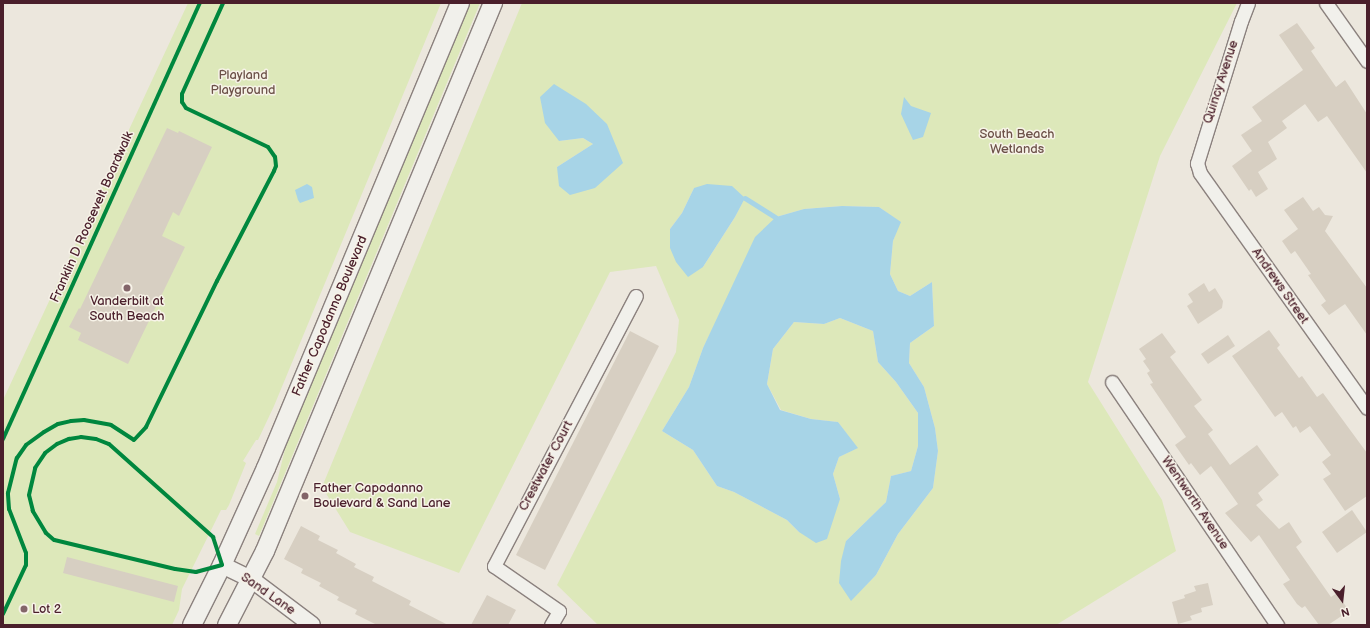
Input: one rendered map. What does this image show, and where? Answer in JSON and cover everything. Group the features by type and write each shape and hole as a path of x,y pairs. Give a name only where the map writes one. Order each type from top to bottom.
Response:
{"main road":[{"name":"Father Capodanno Boulevard","path":"192,625 222,565 288,415 460,3"},
{"path":"227,625 268,544 493,3"}],"street":[{"name":"Quincy Avenue","path":"1197,163 1241,21 1248,3"},
{"path":"1326,3 1367,61"},
{"name":"Andrews Street","path":"1197,163 1200,172 1367,408"},
{"name":"Crestwater Court","path":"551,625 559,611 494,566 636,296"},
{"name":"Wentworth Avenue","path":"1112,382 1140,420 1277,625"},
{"name":"Sand Lane","path":"222,565 251,579 312,625"}],"green space":[{"name":"Playland Playground","path":"188,3 441,3 274,406 258,440 256,440 243,461 246,463 229,505 226,510 221,510 182,589 179,610 172,625 3,625 3,400"},
{"path":"469,3 480,3 259,536 255,534 277,482 286,445 293,427"},
{"name":"South Beach Wetlands","path":"522,3 1237,3 1160,156 1088,382 1162,500 1176,551 1056,625 598,625 557,585 676,352 679,320 656,266 610,272 459,573 350,532 322,487","holes":["607,124 595,188 557,167 593,144 583,138 559,141","694,188 744,199 735,217 703,267 670,229 682,213","842,206 879,207 900,222 893,241 890,274 898,291 910,296 932,282 934,326 910,343 909,363 924,387 935,428 938,451 933,488 898,534 876,575 851,600 846,541 886,502 891,476 911,471 918,446 918,413 896,382 878,362 873,331 840,318 824,324 794,322 773,349 767,384 781,410 811,419 838,422 857,448 839,457 833,474 840,499 799,532 787,520 734,492 717,486 693,450 662,431 689,387 703,348 727,300 776,217 804,209"]}],"water":[{"path":"554,84 586,104 607,124 623,163 595,188 570,195 559,186 557,167 593,144 583,138 559,141 545,123 540,97"},
{"path":"904,97 911,106 931,113 923,137 913,140 901,114"},
{"path":"307,184 312,187 314,198 300,203 295,190"},
{"path":"707,184 732,186 745,198 735,217 703,267 688,277 676,262 670,248 670,229 682,213 694,188"},
{"path":"842,206 879,207 901,222 893,241 890,274 898,291 910,296 932,282 934,326 910,343 909,363 924,387 935,428 938,451 933,488 898,534 876,575 851,601 839,583 841,561 846,541 886,502 891,476 911,471 918,446 918,413 896,382 878,362 873,331 840,318 824,324 794,322 773,349 767,384 780,410 811,419 838,422 858,448 839,457 833,474 840,499 827,539 816,543 799,532 787,520 734,492 717,486 693,450 662,431 689,387 703,348 755,237 776,217 804,209"}],"building":[{"path":"1297,23 1315,48 1311,51 1336,87 1345,80 1367,114 1367,173 1327,116 1318,122 1305,104 1282,121 1287,128 1268,142 1277,159 1258,172 1268,189 1256,197 1251,189 1249,191 1232,166 1252,151 1241,135 1262,121 1252,107 1303,70 1279,35"},
{"name":"Vanderbilt at South Beach","path":"167,128 178,133 179,131 212,147 179,216 173,212 162,236 185,247 128,364 78,340 81,333 69,327 79,308 80,309"},
{"path":"1303,197 1313,211 1319,207 1325,215 1333,216 1325,231 1367,288 1367,335 1345,304 1329,315 1321,305 1326,301 1308,275 1311,274 1295,251 1291,254 1282,241 1298,229 1284,210"},
{"path":"1204,283 1209,292 1215,288 1223,301 1222,308 1198,324 1187,306 1193,302 1188,294"},
{"path":"1269,330 1280,345 1277,348 1299,378 1302,376 1317,397 1323,393 1367,453 1367,496 1345,511 1323,479 1331,474 1322,462 1331,455 1310,426 1300,433 1296,426 1293,428 1282,412 1275,417 1232,356"},
{"path":"630,331 659,346 545,570 516,555"},
{"path":"1162,333 1176,352 1170,357 1202,400 1194,406 1213,430 1208,434 1230,465 1257,445 1279,475 1258,493 1263,500 1256,505 1279,529 1289,522 1302,542 1296,547 1331,597 1337,593 1349,611 1328,625 1319,625 1305,606 1302,608 1297,604 1283,584 1290,580 1259,535 1251,542 1225,513 1238,504 1211,466 1200,475 1191,463 1189,465 1175,445 1186,437 1150,384 1153,383 1147,373 1150,371 1143,361 1146,359 1139,349"},
{"path":"1228,335 1235,346 1208,364 1201,354"},
{"path":"1352,510 1367,532 1337,553 1322,532"},
{"path":"301,526 320,536 318,540 338,550 336,553 356,564 354,567 374,577 372,581 411,601 409,605 448,625 377,625 355,614 357,610 337,600 339,597 319,586 321,583 301,573 303,569 284,559"},
{"path":"67,557 178,586 174,602 63,573"},
{"path":"1208,583 1213,605 1201,608 1202,612 1190,616 1192,620 1178,624 1172,602 1185,598 1184,595 1196,591 1194,586"},
{"path":"487,595 516,610 508,625 471,625"}],"waterway":[{"path":"745,198 776,217"}],"cycle path":[{"name":"Franklin D Roosevelt Boardwalk","path":"3,439 200,3"},
{"path":"3,614 26,565 26,553 9,509 8,493 17,458 26,445 58,424 84,420 111,425 134,440 146,427 217,281 276,166 275,157 268,147 186,108 182,102 182,94 223,3"},
{"path":"81,437 96,439 109,444 213,537 222,565 196,572 175,569 54,540 46,533 33,511 29,495 35,468 45,453 57,444 69,439 81,437"}],"place":[{"name":"Vanderbilt at South Beach","path":"127,288"},
{"name":"Father Capodanno Boulevard & Sand Lane","path":"305,496"},
{"name":"Lot 2","path":"24,609"}]}
